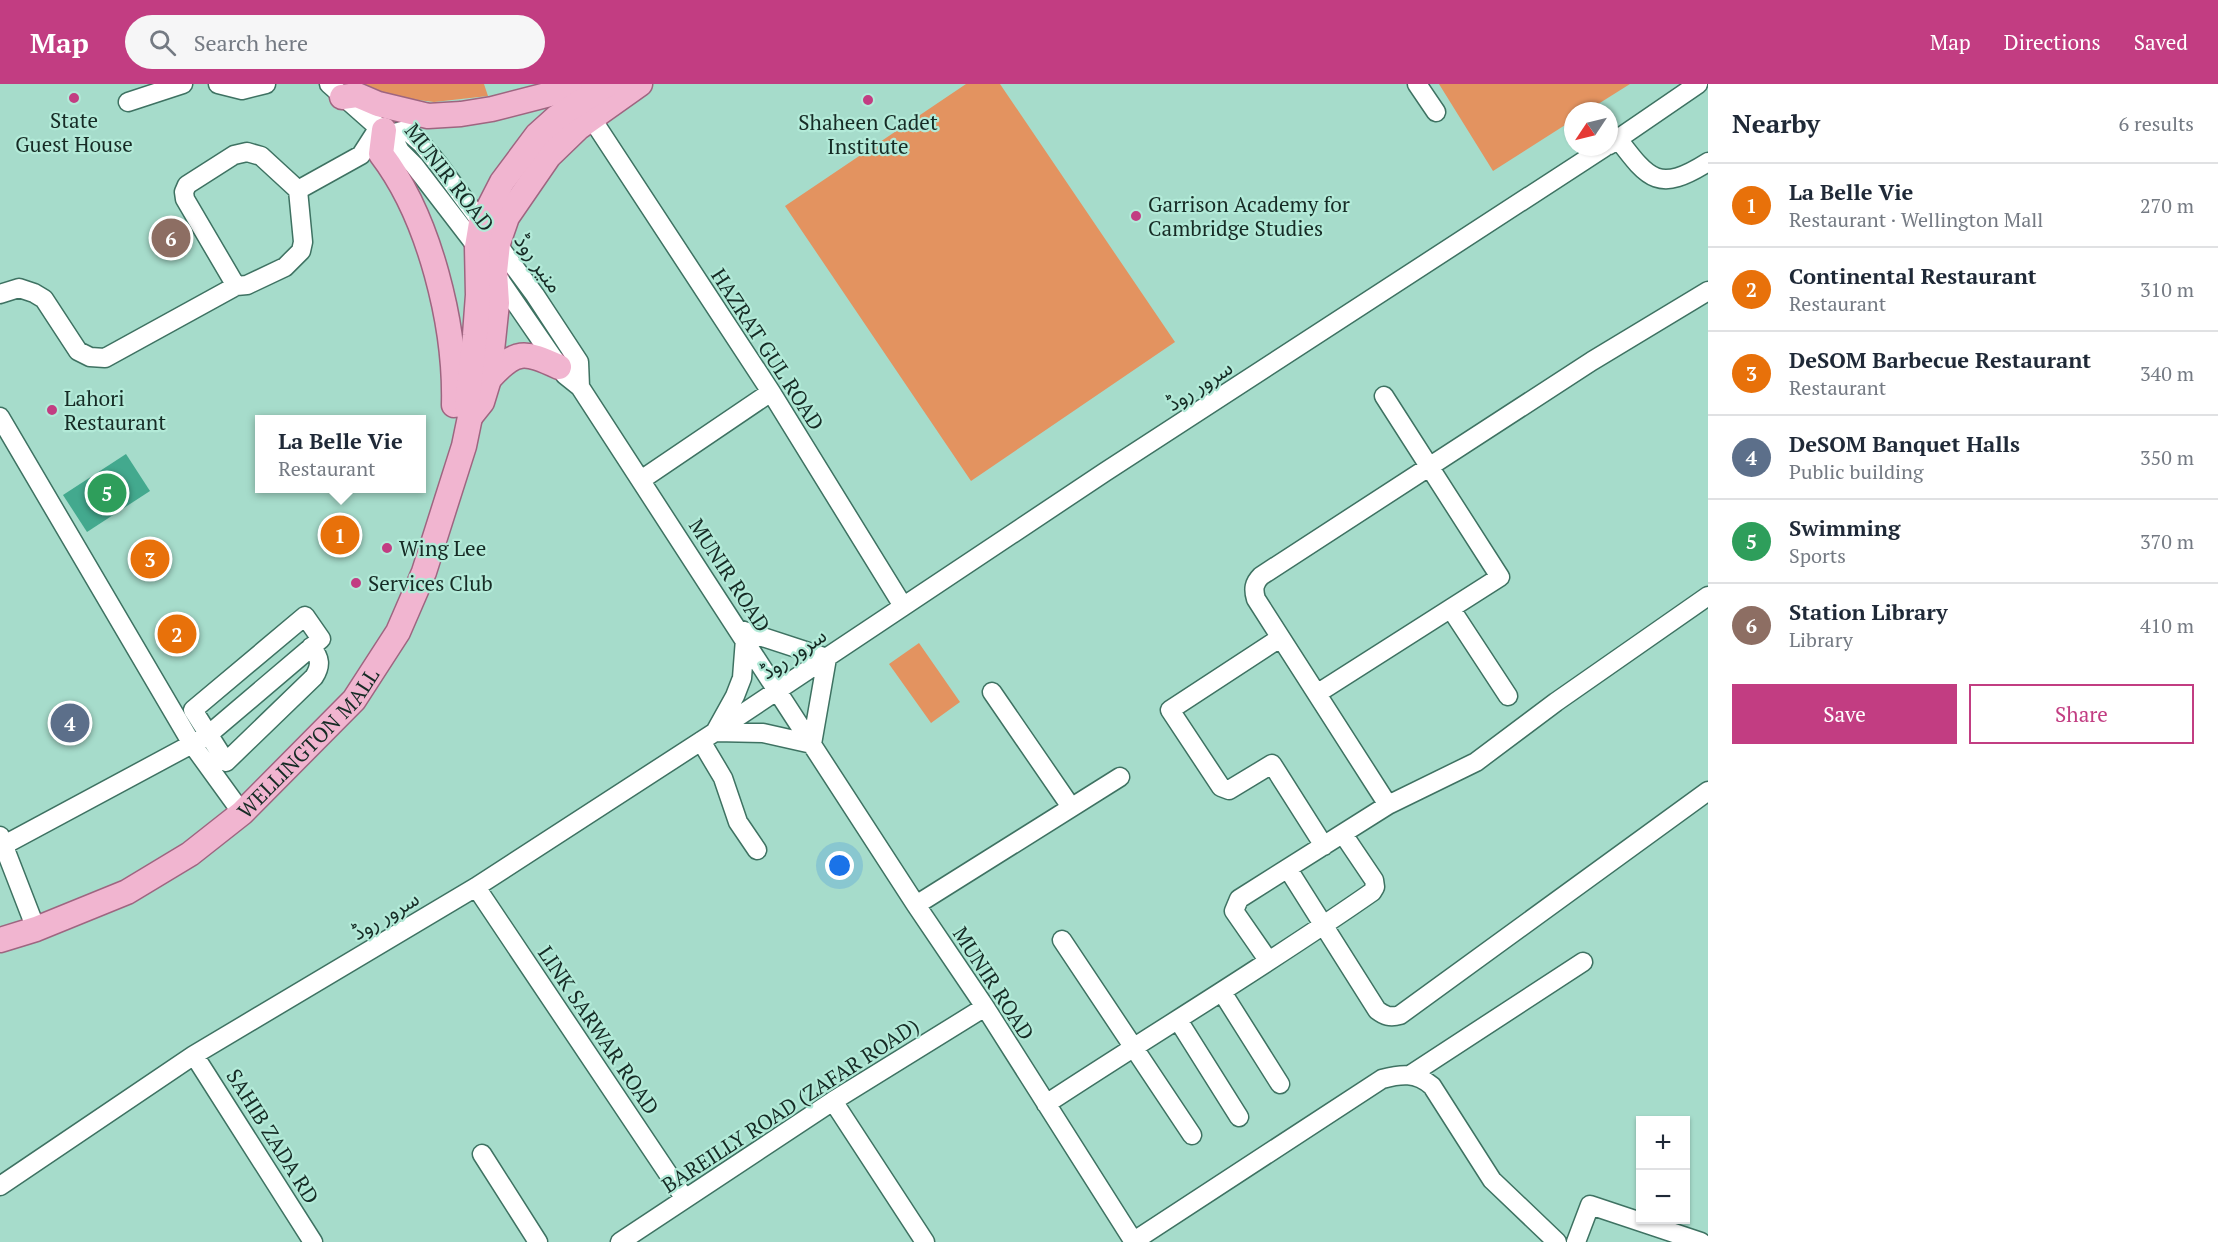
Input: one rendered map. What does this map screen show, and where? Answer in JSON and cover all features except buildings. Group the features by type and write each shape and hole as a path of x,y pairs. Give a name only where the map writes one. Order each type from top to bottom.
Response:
{"main road":[{"path":"487,245 481,223 502,182 537,135 557,117 608,84"},
{"path":"487,245 549,156 578,128 640,84"},
{"path":"336,90 357,95 378,104 428,116 492,109 570,86"},
{"path":"385,130 381,154 399,179 415,211 429,251 446,319 454,368 453,429 457,471"},
{"name":"WELLINGTON MALL","path":"0,940 36,929 127,892 190,854 242,813 354,700 398,632 424,572 457,471 470,417 482,402 489,379 497,303 495,272 487,245"},
{"name":"WELLINGTON MALL","path":"470,417 467,405 478,296 487,245"},
{"path":"489,379 503,363 514,357 529,355 559,367"}],"street":[{"path":"128,102 183,84"},
{"path":"218,84 242,90 266,84"},
{"path":"1417,84 1436,112"},
{"name":"سرور روڈ","path":"1618,138 1698,84"},
{"name":"MUNIR ROAD","path":"336,90 385,130 400,151 487,245"},
{"name":"HAZRAT GUL ROAD","path":"592,119 771,392 903,606"},
{"path":"298,190 361,155 385,130 406,130 422,144 481,223"},
{"path":"1618,149 1648,175 1660,180 1672,180 1708,162"},
{"path":"0,294 19,288 34,292 44,299 78,351 90,357 105,358 236,286 247,285 285,267 302,250 298,190 261,156 247,152 234,155 188,184 184,192 185,199 236,286"},
{"name":"سرور روڈ","path":"0,1186 194,1055 476,887 1591,156"},
{"name":"منیر روڈ","path":"487,245 579,362 580,387"},
{"name":"MUNIR ROAD","path":"495,272 559,367 580,387 916,905 985,1007 1134,1242"},
{"path":"1388,805 1256,599 1255,582 1429,465 1708,291"},
{"path":"641,480 771,392"},
{"path":"1318,693 1500,577 1384,396"},
{"path":"0,417 192,744 242,813"},
{"path":"1268,960 1234,911 1239,899 1388,805 1476,762 1556,702 1708,596"},
{"path":"1451,609 1508,696"},
{"path":"36,929 2,840 208,735 311,647 321,639 305,616 193,711 208,735 226,762 314,677 320,668 320,659 311,647"},
{"path":"741,634 826,658 812,744 763,734 708,736 735,696 742,678 741,634"},
{"path":"1280,638 1170,710 1221,788 1229,790 1272,764 1324,846"},
{"path":"992,692 1071,807"},
{"path":"708,736 738,822 757,850"},
{"path":"916,905 1120,777"},
{"path":"1288,869 1377,1010 1392,1017 1400,1015 1708,791"},
{"path":"1046,1104 1372,892 1375,887 1374,880 1343,834"},
{"name":"LINK SARWAR ROAD","path":"476,887 685,1199"},
{"path":"1062,940 1192,1135"},
{"path":"1134,1242 1382,1079 1410,1074 1583,962"},
{"path":"1221,992 1280,1084"},
{"name":"BAREILLY ROAD (ZAFAR ROAD)","path":"620,1242 833,1101 985,1007"},
{"path":"1178,1020 1239,1117"},
{"name":"SAHIB ZADA RD","path":"194,1055 314,1242"},
{"path":"1410,1074 1424,1079 1432,1086 1492,1180 1557,1242"},
{"path":"833,1101 925,1242"},
{"path":"482,1154 538,1242"},
{"path":"1576,1242 1590,1205 1701,1242"}],"shaded area":[{"path":"361,84 484,84 488,96 434,102 395,97"},
{"path":"966,84 1000,84 1175,342 971,481 785,206"},
{"path":"1439,84 1630,84 1601,102 1564,102 1564,126 1493,171"},
{"path":"126,454 150,491 87,532 63,495"},
{"path":"919,643 960,702 931,723 889,664"}],"place":[{"name":"State Guest House","path":"74,98"},
{"name":"Shaheen Cadet Institute","path":"868,100"},
{"name":"Garrison Academy for Cambridge Studies","path":"1136,216"},
{"name":"Station Library","path":"171,238"},
{"name":"Lahori Restaurant","path":"52,410"},
{"name":"Swimming","path":"107,493"},
{"name":"La Belle Vie","path":"340,535"},
{"name":"Wing Lee","path":"387,548"},
{"name":"DeSOM Barbecue Restaurant","path":"150,559"},
{"name":"Services Club","path":"356,583"},
{"name":"Continental Restaurant","path":"177,634"},
{"name":"DeSOM Banquet Halls","path":"70,723"}]}
